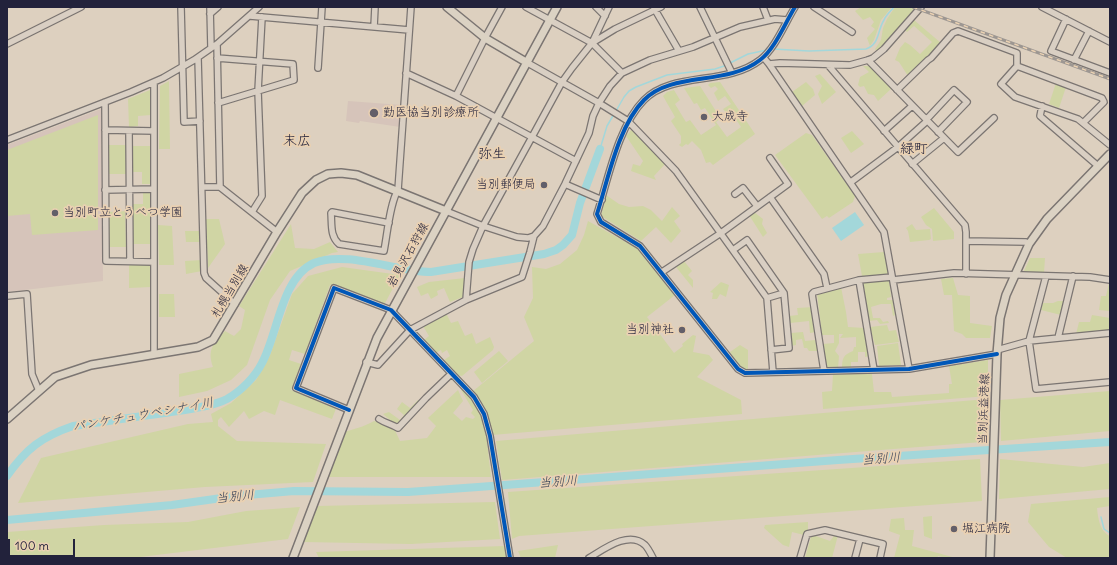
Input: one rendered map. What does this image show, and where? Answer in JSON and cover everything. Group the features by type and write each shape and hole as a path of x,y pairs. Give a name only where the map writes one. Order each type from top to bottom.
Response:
{"main road":[{"path":"447,7 485,38 526,62"},
{"name":"岩見沢石狩線","path":"292,558 376,338 557,7"},
{"name":"当別浜益港線","path":"990,558 997,352 1000,318 1006,295 1029,244 1047,219 1110,154"},
{"name":"札幌当別線","path":"7,420 55,377 91,365 198,347 213,340 302,193 316,180 328,174 341,173 357,175 446,210"}],"street":[{"path":"7,44 82,7"},
{"path":"182,7 184,122 200,121"},
{"path":"210,7 211,48"},
{"path":"210,14 218,7"},
{"path":"7,140 154,82 198,58 217,44 259,7"},
{"path":"318,68 322,7"},
{"path":"374,27 375,7"},
{"path":"389,223 331,213 334,240 339,244 384,251 389,223 394,195 398,190 410,7"},
{"path":"456,96 502,7"},
{"path":"526,7 592,44 622,73"},
{"path":"596,7 605,16"},
{"path":"466,300 469,262 473,249 484,226 562,82 592,44 609,7"},
{"path":"592,44 615,29 654,9 661,7"},
{"path":"700,7 731,70"},
{"path":"763,7 768,20"},
{"path":"795,7 765,56 755,64 731,70 708,79 673,84 661,88 645,99 633,113 621,136 598,214 601,222 640,246 738,369 745,373 909,368 997,352 1029,341 1110,333"},
{"path":"814,7 852,32"},
{"path":"770,64 780,62 850,65 868,60 884,49 921,7"},
{"path":"1042,7 1110,42"},
{"path":"654,9 679,51"},
{"path":"250,16 409,30"},
{"path":"252,212 262,196 258,91 262,17"},
{"path":"1066,19 1051,51 1110,73"},
{"path":"366,362 378,365 410,330 466,300 522,278 534,236 543,226 565,184 588,133 599,103 610,86 622,73 650,60 679,51 740,28 768,20 787,20"},
{"path":"897,90 931,58 953,33 958,31 1018,53 1017,66 1001,84 1014,97 1078,119 1110,146"},
{"path":"1074,60 1089,31"},
{"path":"217,44 220,187"},
{"path":"765,56 884,232 909,368"},
{"path":"198,58 204,272 206,278 235,304"},
{"path":"217,58 293,64 294,80 218,103"},
{"path":"868,60 958,152 994,118"},
{"path":"526,62 628,121 676,171 767,298 773,372"},
{"path":"828,65 965,226 966,274"},
{"path":"1017,66 1102,98 1104,102 1082,122"},
{"path":"406,72 497,117 576,161"},
{"path":"154,82 154,354"},
{"path":"851,182 898,147 954,90 967,102 938,132"},
{"path":"105,102 106,261 154,262"},
{"path":"884,131 912,106"},
{"path":"1042,106 1040,116 1098,166"},
{"path":"105,130 154,131"},
{"path":"128,131 130,262"},
{"path":"912,164 944,138"},
{"path":"662,272 721,233 788,184 770,158"},
{"path":"565,184 602,200"},
{"path":"202,187 220,187 277,232"},
{"path":"735,194 743,188 757,206"},
{"path":"105,190 154,189"},
{"path":"770,197 824,274 826,288"},
{"path":"446,210 484,226 523,238 534,236"},
{"path":"733,250 747,240 784,293 789,348 771,350"},
{"path":"966,241 1026,242 1029,244"},
{"path":"824,371 812,294 826,288 859,280 954,273 1073,276 1110,280"},
{"path":"1046,276 1029,341 1036,389 1110,382"},
{"path":"1058,338 1073,276"},
{"path":"859,280 874,370"},
{"path":"349,410 296,388 334,288 390,310 474,397 482,409 490,436 510,558"},
{"path":"767,298 784,293"},
{"path":"7,296 27,294 32,374 39,392"},
{"path":"379,419 384,423 391,424 398,428 426,398 452,374"},
{"path":"800,558 807,534 826,530 883,544 880,558"},
{"path":"855,558 860,539"},
{"path":"590,558 611,544 624,540 638,540 646,545 654,558"}],"shaded area":[{"name":"勤医協当別診療所","path":"348,101 402,105 400,127 360,121 359,123 346,121"},
{"name":"当別町立とうべつ学園","path":"101,109 103,281 7,292 7,145"}],"green space":[{"path":"861,7 892,7 881,20 874,40 870,46 867,38 875,29 871,26 874,22 870,17 863,20 855,11"},
{"path":"895,7 909,7 915,9 886,44 877,52 875,49 881,40 883,28"},
{"path":"914,20 941,43 908,76 899,62 895,60 900,48 905,42 920,54 932,42 914,26 907,32 905,30"},
{"path":"863,66 869,66 892,88 878,101 874,95 868,94 864,86 860,87 858,85 860,77 869,72"},
{"path":"820,74 836,92 822,104 818,94 822,86 815,76"},
{"path":"169,81 170,149 159,149 160,86"},
{"path":"720,82 755,134 713,165 710,162 706,163 701,150 692,141 688,145 686,144 682,147 679,145 681,143 681,136 671,121 675,117 663,96 667,92 674,90 680,100 675,104 686,122 690,120 701,135 716,125 705,108 701,110 697,103 694,104 684,88 700,86 719,116 720,119 716,122 727,137 741,127 731,112 727,114 723,109 731,104 725,96 718,101 714,93 718,89 715,86 711,88 708,85 710,83"},
{"path":"806,82 813,89 815,95 802,106 792,92"},
{"path":"1056,83 1066,87 1059,108 1049,104"},
{"path":"150,90 151,115 138,116 138,126 129,127 128,99"},
{"path":"98,115 98,230 32,235 30,214 7,216 7,150"},
{"path":"632,129 666,163 654,176 656,180 631,171 633,164 640,166 643,161 626,136"},
{"path":"852,131 864,144 851,153 841,138"},
{"path":"806,133 812,135 855,196 853,202 829,218 827,216 822,219 775,155"},
{"path":"109,145 126,145 126,174 109,174"},
{"path":"132,146 151,146 151,184 142,184 142,172 132,172"},
{"path":"143,191 151,192 151,244 132,244 131,204 143,204"},
{"path":"606,195 619,204 629,207 643,206 651,210 662,221 672,207 680,216 674,221 681,231 671,243 656,227 641,241 601,216"},
{"path":"934,208 954,232 954,239 933,241 932,229 926,225 921,217"},
{"path":"125,211 126,247 109,247 108,212"},
{"path":"754,212 763,219 762,224 767,233 763,237 749,215"},
{"path":"206,219 219,219 225,244 208,268"},
{"path":"588,221 640,250 675,295 647,317 674,353 693,335 696,336 693,352 709,355 713,360 697,377 741,400 742,414 492,435 486,410 472,392 534,341 524,317 533,298 532,267 546,269 560,264 577,250 584,235"},
{"path":"291,224 295,248 314,249 330,242 338,252 332,253 290,271 270,300 247,365 231,380 207,391 179,397 179,374 213,367 211,361 211,351 214,343 225,331 234,336 241,329 245,310 239,306"},
{"path":"912,224 916,230 930,229 931,239 910,242 906,228"},
{"path":"158,225 172,226 174,265 159,265"},
{"path":"185,231 201,231 201,242 186,242"},
{"path":"884,252 889,274 862,276 858,254"},
{"path":"1030,258 1045,258 1044,273 1023,273"},
{"path":"202,260 202,271 186,274 185,261"},
{"path":"684,261 692,271 688,275 693,280 693,288 676,267"},
{"path":"129,265 150,265 151,287 129,288"},
{"path":"342,267 400,275 384,305 330,285 305,354 292,350 289,360 301,364 291,390 337,406 332,419 280,400 275,415 264,411 249,419 244,411 229,427 221,417 218,420 218,426 237,441 326,444 313,482 205,487 18,503 41,458 188,424 213,422 211,414 231,403 256,380 270,355 292,294 308,276"},
{"path":"465,278 465,294 463,297 450,302 444,288 437,291 438,295 431,299 428,293 421,296 417,287 429,282"},
{"path":"953,278 958,295 970,296 970,323 992,326 990,338 966,338 962,334 954,331 952,295 944,295 941,279"},
{"path":"889,279 891,297 887,298 887,300 893,300 895,315 893,316 891,304 881,304 871,307 873,318 880,318 883,322 888,321 889,323 880,324 877,320 869,321 863,281"},
{"path":"721,282 729,285 726,297 720,294 717,299 712,299 713,293 710,292"},
{"path":"1109,283 1110,311 1099,310 1101,296 1106,296"},
{"path":"841,287 848,327 865,328 870,356 865,357 865,352 858,352 858,362 851,362 851,368 842,369 844,357 853,351 854,347 856,347 856,337 840,338 843,334 839,334 839,343 835,351 839,356 838,369 826,369 823,344 834,343 834,335 822,335 817,293"},
{"path":"159,294 174,294 175,317 159,317"},
{"path":"1064,301 1061,315 1041,310 1043,303 1053,303"},
{"path":"814,307 816,332 810,333 809,321 790,323 789,316 798,315 797,308"},
{"path":"446,313 451,323 458,321 465,336 472,333 476,344 490,337 494,347 493,350 462,376 458,375 444,360 450,356 447,350 442,353 441,350 436,353 424,340 429,336 423,326"},
{"path":"1092,315 1110,318 1110,331 1076,334 1079,322 1090,322"},
{"path":"887,325 889,331 896,330 899,342 875,345 870,327"},
{"path":"803,332 805,341 815,340 818,351 809,351 807,348 804,348 802,339 796,340 796,345 791,346 791,333"},
{"path":"898,343 901,365 879,366 877,346"},
{"path":"740,345 748,350 748,370 739,366 730,352"},
{"path":"499,351 508,361 482,383 474,372"},
{"path":"988,360 988,396 823,409 822,392 832,391 833,374 872,374 874,392 891,392 892,397 949,393 949,384 952,384 949,366"},
{"path":"462,389 478,409 485,425 491,477 327,477 342,433 374,421 393,426 400,441 427,438 436,426 428,418 458,390 463,401 453,413 462,421 466,417 473,419 475,417 471,413 473,410 461,390"},
{"path":"1110,391 1110,431 1001,441 1000,400"},
{"path":"987,399 982,442 502,480 496,441"},
{"path":"418,400 420,402 398,426 383,414 389,412 400,420 404,415 397,409 402,402 410,408"},
{"path":"980,459 982,501 519,536 512,539 508,492"},
{"path":"1000,459 1083,467 1110,463 1110,489 999,499"},
{"path":"1110,497 1110,506 1097,508 1102,528 1110,536 1110,558 1067,558 1049,547 1028,522 1031,504"},
{"path":"495,502 500,539 411,544 303,542 317,506"},
{"path":"300,507 288,539 132,558 7,558 7,532 104,525 188,522 246,511"},
{"path":"932,516 932,539 924,536 923,517"},
{"path":"904,518 905,530 914,530 912,546 956,558 938,556 937,558 894,558 900,535 889,531 891,519"},
{"path":"808,522 808,531 804,535 792,532 789,547 783,545 764,528 765,525"},
{"path":"813,535 830,541 834,536 838,535 832,558 805,558 811,537"},
{"path":"558,545 555,558 521,558 518,551"},
{"path":"505,546 507,558 319,558 316,552"}],"water":[{"path":"855,212 864,225 841,241 832,228"}],"waterway":[{"name":"パンケチュウベシナイ川","path":"773,49 809,51 866,49 874,44 885,18 894,7"},
{"name":"パンケチュウベシナイ川","path":"730,63 748,54 767,50"},
{"name":"パンケチュウベシナイ川","path":"616,111 624,97 629,91 636,87 667,75 715,69 727,65"},
{"name":"パンケチュウベシナイ川","path":"600,149 607,126 614,114"},
{"name":"パンケチュウベシナイ川","path":"7,476 21,458 35,445 52,435 73,426 197,408 221,402 232,396 256,373 267,351 287,294 294,281 303,270 314,263 327,260 356,260 431,272 544,254 556,250 572,235 580,203 600,149"},
{"name":"当別川","path":"7,520 172,505 236,496 294,491 408,492 838,460 1110,442"},
{"path":"1101,517 1104,529 1110,533"}],"railway":[{"path":"913,7 1110,79"}],"cycle path":[{"path":"795,7 775,43 760,60 747,68 732,73 669,85 656,91 644,100 627,124 615,154 597,214 601,222 640,246 738,369 745,373 909,369 997,354"},
{"path":"349,410 296,388 334,288 391,310 474,397 484,414 490,436 510,558"}],"place":[{"name":"勤医協当別診療所","path":"374,113"},
{"name":"大成寺","path":"704,117"},
{"name":"当別郵便局","path":"544,185"},
{"name":"当別町立とうべつ学園","path":"55,213"},
{"name":"当別神社","path":"682,330"},
{"name":"堀江病院","path":"954,529"}],"district":[{"name":"末広","path":"297,141"},
{"name":"緑町","path":"914,149"},
{"name":"弥生","path":"492,154"}]}
